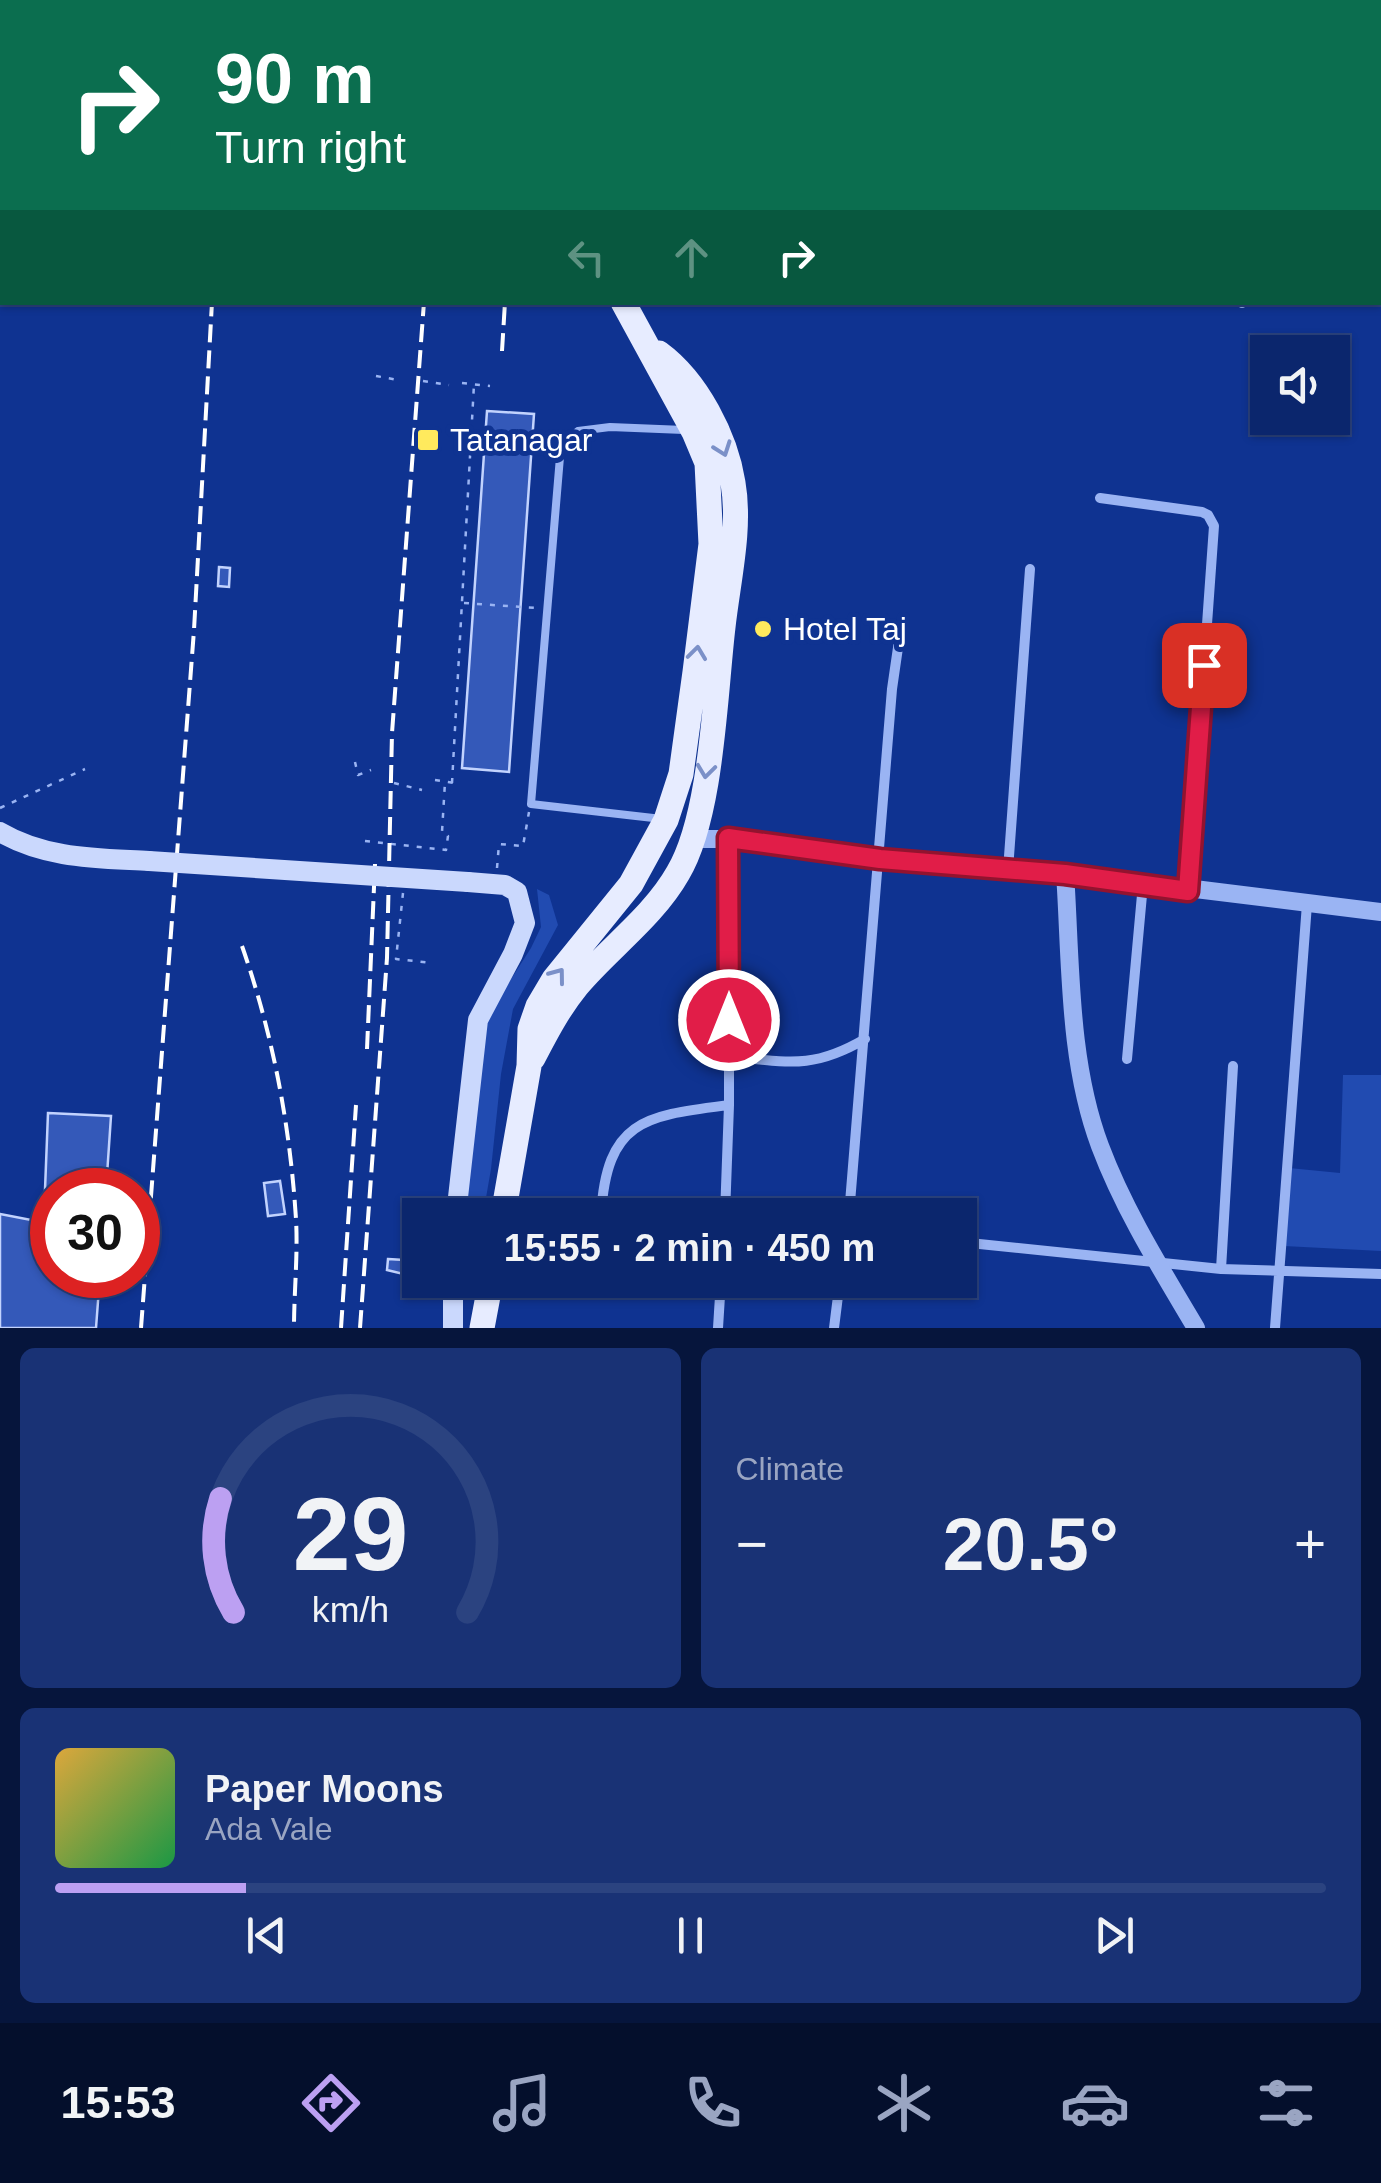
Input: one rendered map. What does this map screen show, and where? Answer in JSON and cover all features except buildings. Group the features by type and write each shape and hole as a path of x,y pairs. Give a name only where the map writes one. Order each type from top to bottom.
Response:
{"main road":[{"path":"506,1198 529,1066 530,1029 538,1006 554,979 631,884 666,820 680,774 711,544 707,463 625,305"},
{"path":"529,1066 562,1006 657,902 678,873 693,839 704,789 734,532 734,486 727,455 710,417 666,359 647,344"},
{"path":"0,832 18,843 56,854 496,884 518,892 525,923 478,1020 458,1198"},
{"path":"453,1298 453,1328"},
{"path":"482,1328 488,1298"}],"street":[{"path":"1100,498 1202,512 1214,526 1188,891"},
{"path":"1008,870 1030,570"},
{"path":"851,1198 892,689 902,620"},
{"path":"693,839 728,838 880,859 1065,874 1381,912"},
{"path":"725,1198 728,838"},
{"path":"1065,874 1072,997 1086,1094 1098,1142 1121,1197 1196,1328"},
{"path":"1127,1059 1142,884"},
{"path":"1274,1328 1307,904"},
{"path":"729,1056 817,1062 865,1039"},
{"path":"1221,1270 1232,1066"},
{"path":"603,1198 608,1167 617,1146 632,1129 669,1113 728,1106"},
{"path":"977,1244 1221,1270 1381,1274"},
{"path":"718,1328 720,1298"},
{"path":"834,1328 838,1298"}],"lane":[{"path":"666,820 531,804 561,444 578,431 610,427 662,427 694,432"}],"path":[{"path":"376,376 398,380"},
{"path":"423,381 449,385"},
{"path":"462,382 490,386"},
{"path":"452,784 474,384"},
{"path":"464,603 547,609"},
{"path":"356,762 358,774 371,770"},
{"path":"0,808 85,769"},
{"path":"435,780 460,784"},
{"path":"366,841 446,850 448,836 442,832 444,782"},
{"path":"394,783 422,790"},
{"path":"496,884 499,844 523,846 531,804"},
{"path":"404,881 396,959 433,963"}],"shaded area":[{"path":"537,889 549,895 558,925 513,1009 486,1198 466,1198 488,1015 541,927"},
{"path":"1343,1075 1381,1075 1381,1251 1284,1246 1289,1168 1340,1173"}],"railway":[{"path":"141,1328 194,630 212,305"},
{"path":"360,1328 387,958 392,733 424,305"},
{"path":"502,351 505,305"},
{"path":"367,1049 375,864"},
{"path":"242,946 271,1047 289,1149 296,1233 294,1328"},
{"path":"341,1328 356,1105"}],"place":[{"name":"Tatanagar","path":"428,440"},
{"name":"Hotel Taj","path":"763,629"}],"route":[{"path":"729,1020 728,838 880,859 1065,874 1188,891 1204,665"}]}
